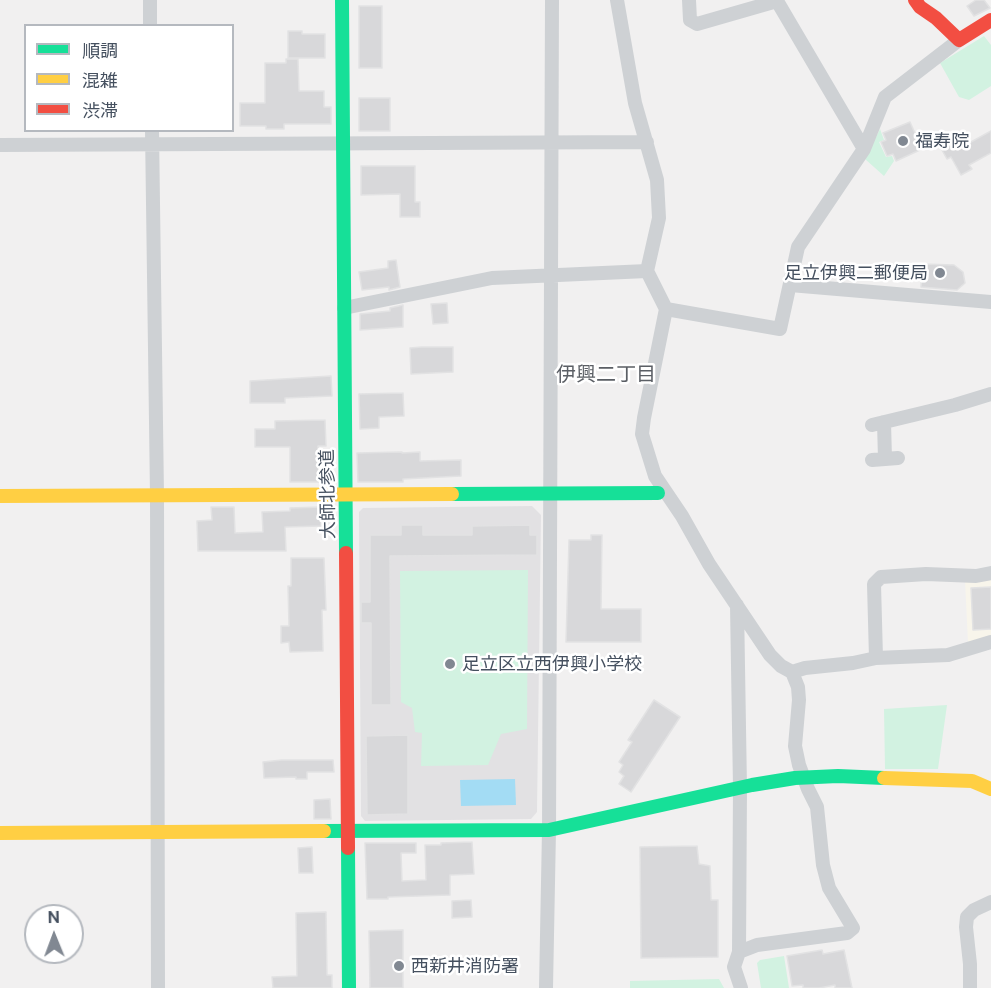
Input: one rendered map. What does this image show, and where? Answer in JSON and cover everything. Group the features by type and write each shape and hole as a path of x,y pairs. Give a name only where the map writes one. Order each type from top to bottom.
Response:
{"street":[{"path":"150,0 150,24"},
{"name":"大師北参道","path":"342,0 349,988"},
{"path":"546,988 549,830 552,0"},
{"path":"617,0 635,103 657,180 659,218 647,271 666,309 642,434 662,492 682,516 709,564 770,655 781,666 792,672 798,687 799,700 795,746 804,778 818,807 823,865 833,898 853,928 847,933 758,945 739,952"},
{"path":"689,0 690,20 697,24 777,0 864,149"},
{"path":"915,0 920,8 936,18 959,40"},
{"path":"666,309 780,329 798,247 864,149 885,97 959,40 991,20"},
{"path":"152,132 157,495 158,988"},
{"path":"0,145 647,142"},
{"path":"344,308 492,278 647,271"},
{"path":"790,285 991,302"},
{"path":"885,459 878,423 956,405 991,394"},
{"path":"0,496 662,492"},
{"path":"876,658 874,584 881,577 926,574 976,576 991,573"},
{"path":"737,604 740,788 739,952 734,967 741,988"},
{"path":"792,672 805,668 876,658 948,655 991,642"},
{"path":"0,833 549,830 795,778 838,776 957,780 972,782 991,789"},
{"path":"970,988 967,917 974,910 991,902"}],"shaded area":[{"name":"足立区立西伊興小学校","path":"532,506 541,515 537,812 531,819 365,821 361,816 359,512 363,508"},
{"path":"991,578 991,637 968,643 965,580"}],"green space":[{"path":"984,36 991,45 991,86 969,100 959,97 940,63"},
{"path":"880,129 884,140 879,142 886,157 892,156 894,161 884,176 865,159"},
{"path":"528,570 527,729 501,734 488,765 421,766 422,733 415,732 412,708 401,702 400,571"},
{"path":"947,705 938,769 885,769 884,709"},
{"path":"784,956 789,988 761,988 757,963 760,960"},
{"path":"719,979 724,988 630,988 630,981"}],"water":[{"path":"515,779 516,805 461,806 460,780"}],"building":[{"path":"976,0 984,0 990,8 974,16 967,6"},
{"path":"359,6 382,6 382,68 359,68"},
{"path":"288,31 302,31 302,34 325,34 325,58 288,58"},
{"path":"286,59 298,59 299,91 324,91 324,107 331,107 331,124 284,124 284,129 240,126 240,103 265,103 265,63 286,63"},
{"path":"359,98 390,98 390,131 359,131"},
{"path":"910,122 922,149 896,161 893,154 887,156 881,142 886,140 883,133"},
{"path":"991,131 991,153 969,165 972,169 961,175 951,157 947,159 938,143 955,134 962,147"},
{"path":"361,166 415,166 415,202 420,202 420,217 400,217 400,194 361,195"},
{"path":"396,260 400,287 389,290 389,287 362,290 359,272 388,268 388,261"},
{"path":"922,264 954,265 963,272 965,283 957,290 921,287"},
{"path":"447,303 448,323 433,324 431,304"},
{"path":"403,305 403,327 360,330 360,314 390,311 390,308"},
{"path":"453,347 453,372 411,374 410,348"},
{"path":"331,376 332,396 285,398 285,403 250,403 250,381"},
{"path":"403,393 404,416 379,417 379,428 360,429 359,394"},
{"path":"325,420 326,446 318,446 319,482 290,482 290,447 255,447 255,429 275,429 275,421"},
{"path":"420,452 420,461 461,460 461,476 403,479 403,482 358,482 357,453"},
{"path":"211,507 234,507 235,533 263,532 262,512 290,511 290,508 321,507 321,526 285,527 286,551 198,551 197,521 212,520"},
{"path":"401,525 423,525 423,535 472,535 472,526 530,525 530,535 537,535 537,555 390,556 391,705 371,705 371,623 361,623 361,602 370,602 370,535 401,535"},
{"path":"591,535 602,535 601,609 641,609 641,642 566,642 569,540 591,540"},
{"path":"291,558 324,558 326,610 322,610 323,651 290,652 289,642 281,643 281,626 289,626 288,586 291,586"},
{"path":"991,587 991,629 973,630 971,588"},
{"path":"654,700 680,717 631,792 619,784 624,776 619,772 623,765 619,762 632,742 628,740"},
{"path":"408,735 408,814 367,815 366,736"},
{"path":"333,760 334,772 307,772 307,779 264,778 263,762"},
{"path":"330,799 331,819 314,819 314,800"},
{"path":"472,842 474,874 450,875 450,895 367,899 365,843 416,843 416,853 401,853 402,881 426,880 425,845"},
{"path":"697,846 699,864 710,866 711,900 718,900 718,957 641,958 640,847"},
{"path":"312,847 313,873 299,873 298,848"},
{"path":"471,900 472,917 452,918 452,901"},
{"path":"326,912 327,975 332,975 332,988 273,988 272,977 297,976 296,913"},
{"path":"403,930 403,988 370,988 369,931"},
{"path":"822,950 823,954 844,950 852,988 835,988 835,985 819,988 803,988 803,985 792,986 787,956"}],"traffic: fast":[{"path":"342,0 346,553"},
{"path":"452,494 658,493"},
{"path":"324,831 549,830 752,785 795,778 838,776 884,778"},
{"path":"348,848 349,988"}],"traffic: slow":[{"path":"0,496 452,494"},
{"path":"884,778 972,781 991,789"},
{"path":"0,833 324,831"}],"traffic: jam":[{"path":"915,0 920,7 936,18 959,40 991,20"},
{"path":"346,553 348,848"}],"place":[{"name":"福寿院","path":"903,141"},
{"name":"足立伊興二郵便局","path":"940,273"},
{"name":"足立区立西伊興小学校","path":"450,664"},
{"name":"西新井消防署","path":"399,966"}],"district":[{"name":"伊興二丁目","path":"606,375"}]}
